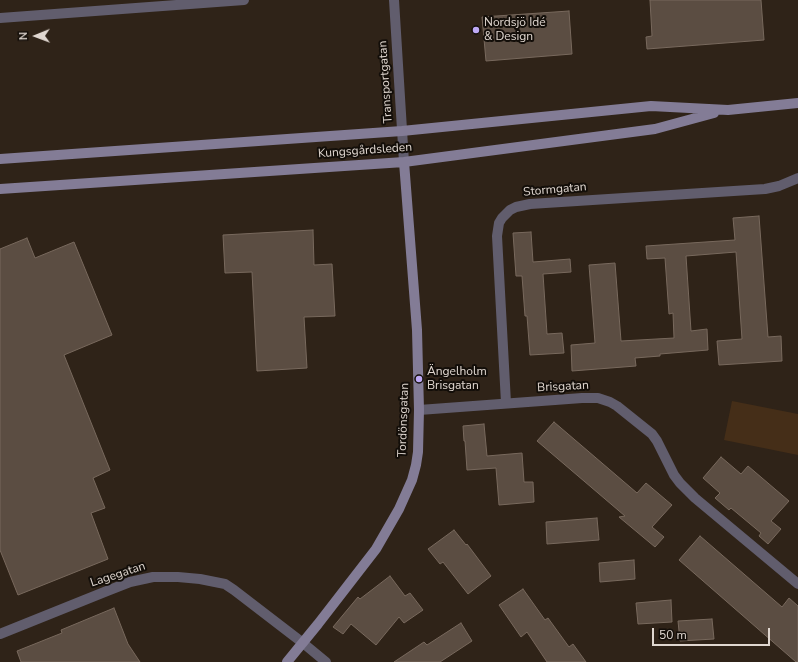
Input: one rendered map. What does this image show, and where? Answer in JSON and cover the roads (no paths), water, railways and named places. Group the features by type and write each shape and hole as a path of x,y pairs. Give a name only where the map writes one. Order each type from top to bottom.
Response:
{"main road":[{"name":"Kungsgårdsleden","path":"0,159 402,131 651,106 728,110 798,103"},
{"name":"Kungsgårdsleden","path":"0,189 404,162 655,130 728,110"},
{"name":"Tordönsgatan","path":"287,662 376,549 399,509 412,480 416,465 418,452 419,410 417,330 404,162"}],"street":[{"path":"0,18 244,0"},
{"name":"Transportgatan","path":"394,0 404,162"},
{"name":"Stormgatan","path":"506,403 497,236 499,223 505,214 510,210 530,204 765,189 779,186 798,178"},
{"name":"Brisgatan","path":"419,410 590,397 604,400 617,406 652,434 658,441 668,466 680,483 798,584"},
{"name":"Lagegatan","path":"0,634 130,582 165,576 200,579 225,584 326,662"}],"place":[{"name":"Nordsjö Idé & Design","path":"476,30"},
{"name":"Ängelholm Brisgatan","path":"419,379"}]}
